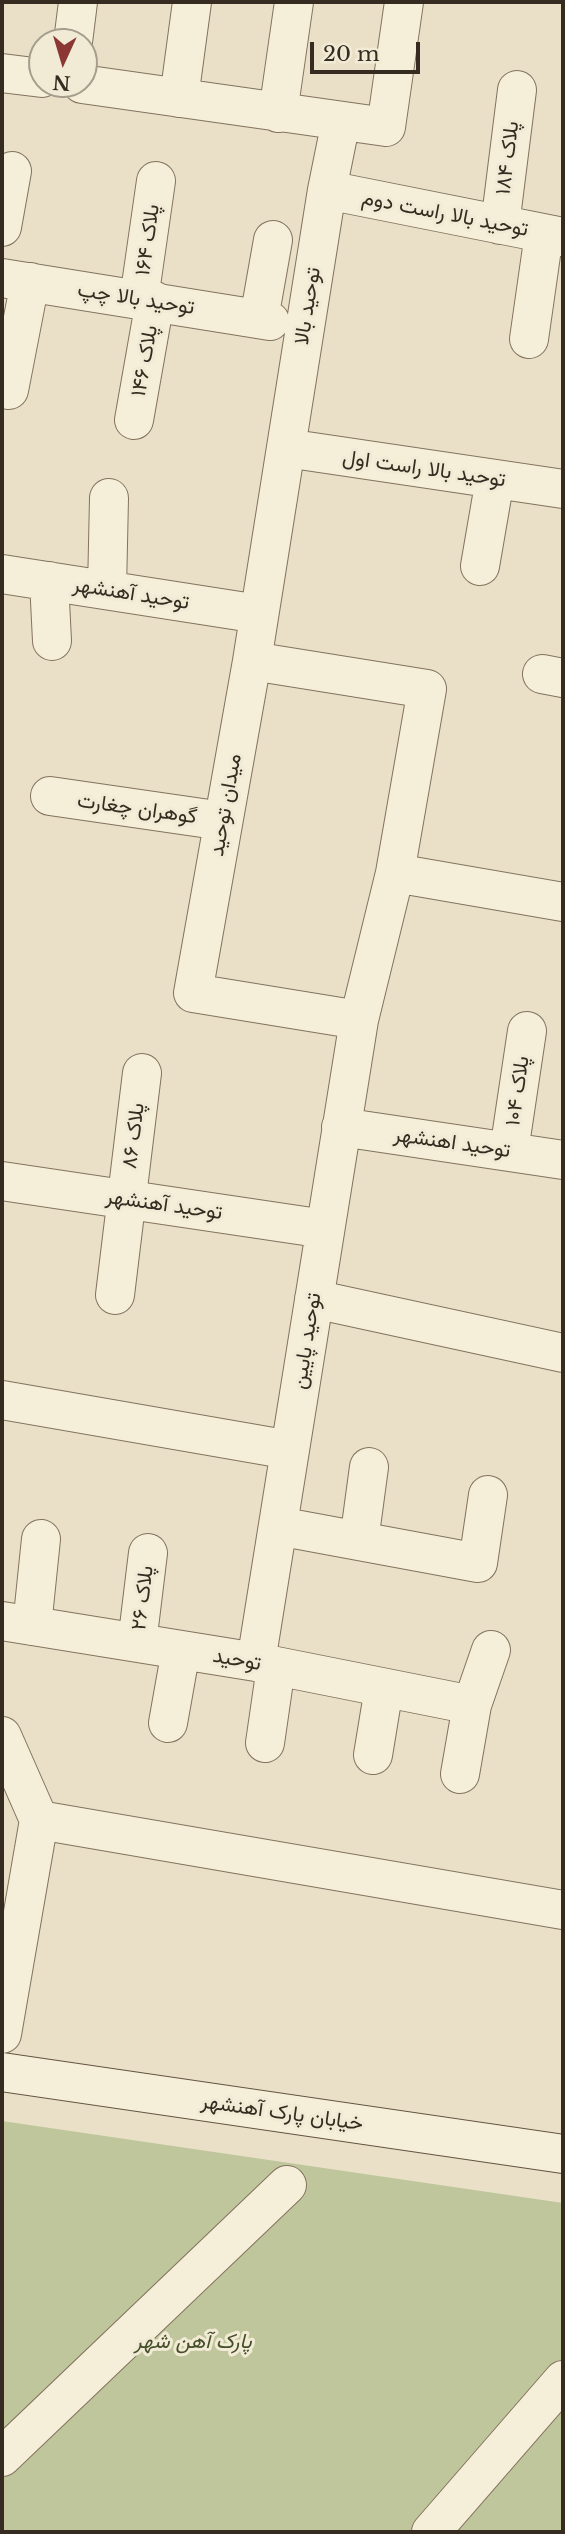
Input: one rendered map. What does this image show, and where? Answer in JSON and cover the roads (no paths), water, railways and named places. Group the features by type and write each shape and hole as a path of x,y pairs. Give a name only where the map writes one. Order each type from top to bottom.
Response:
{"street":[{"path":"75,28 78,2"},
{"path":"179,98 192,2"},
{"path":"278,113 294,2"},
{"path":"98,86 386,127 404,2"},
{"path":"2,73 28,76"},
{"name":"پلاک ۱۸۴","path":"500,225 517,90"},
{"name":"توحید بالا","path":"252,661 327,190 341,121"},
{"path":"2,228 12,171"},
{"name":"پلاک ۱۶۴","path":"147,300 156,181"},
{"name":"توحید بالا راست دوم","path":"327,190 554,236"},
{"path":"529,339 554,236"},
{"name":"توحید بالا چپ","path":"16,280 265,320 273,240"},
{"path":"9,390 16,280"},
{"name":"پلاک ۱۴۶","path":"134,420 147,300"},
{"name":"توحید بالا راست اول","path":"286,448 563,489"},
{"path":"480,566 495,479"},
{"path":"107,590 109,498"},
{"name":"توحید آهنشهر","path":"2,574 259,614"},
{"path":"49,581 52,641"},
{"path":"252,661 427,689 395,873 359,1020"},
{"name":"میدان توحید","path":"252,661 193,993 359,1020"},
{"name":"گوهران چغارت","path":"50,796 223,821"},
{"path":"395,873 563,902"},
{"name":"توحید پایین","path":"265,1743 266,1665 278,1525 359,1020"},
{"name":"پلاک ۱۰۴","path":"509,1151 527,1031"},
{"name":"پلاک ۸۶","path":"115,1295 142,1073"},
{"name":"توحید اهنشهر","path":"341,1127 563,1160"},
{"name":"توحید آهنشهر","path":"2,1181 325,1229"},
{"path":"314,1300 563,1353"},
{"path":"2,1400 290,1450"},
{"path":"359,1541 369,1467"},
{"path":"278,1525 478,1563 488,1495"},
{"path":"17,1623 41,1539"},
{"name":"پلاک ۲۶","path":"137,1643 148,1553"},
{"name":"توحید","path":"17,1623 266,1665 471,1705"},
{"path":"168,1723 181,1650"},
{"path":"460,1774 471,1705 491,1650"},
{"path":"373,1755 384,1688"},
{"path":"2,1736 39,1820 2,2034"},
{"path":"39,1820 563,1910"},
{"name":"خیابان پارک آهنشهر","path":"2,2072 563,2154"},
{"path":"2,2457 287,2185"},
{"path":"431,2532 563,2381"}],"park label":[{"name":"پارک آهن شهر","path":"193,2342"}]}
